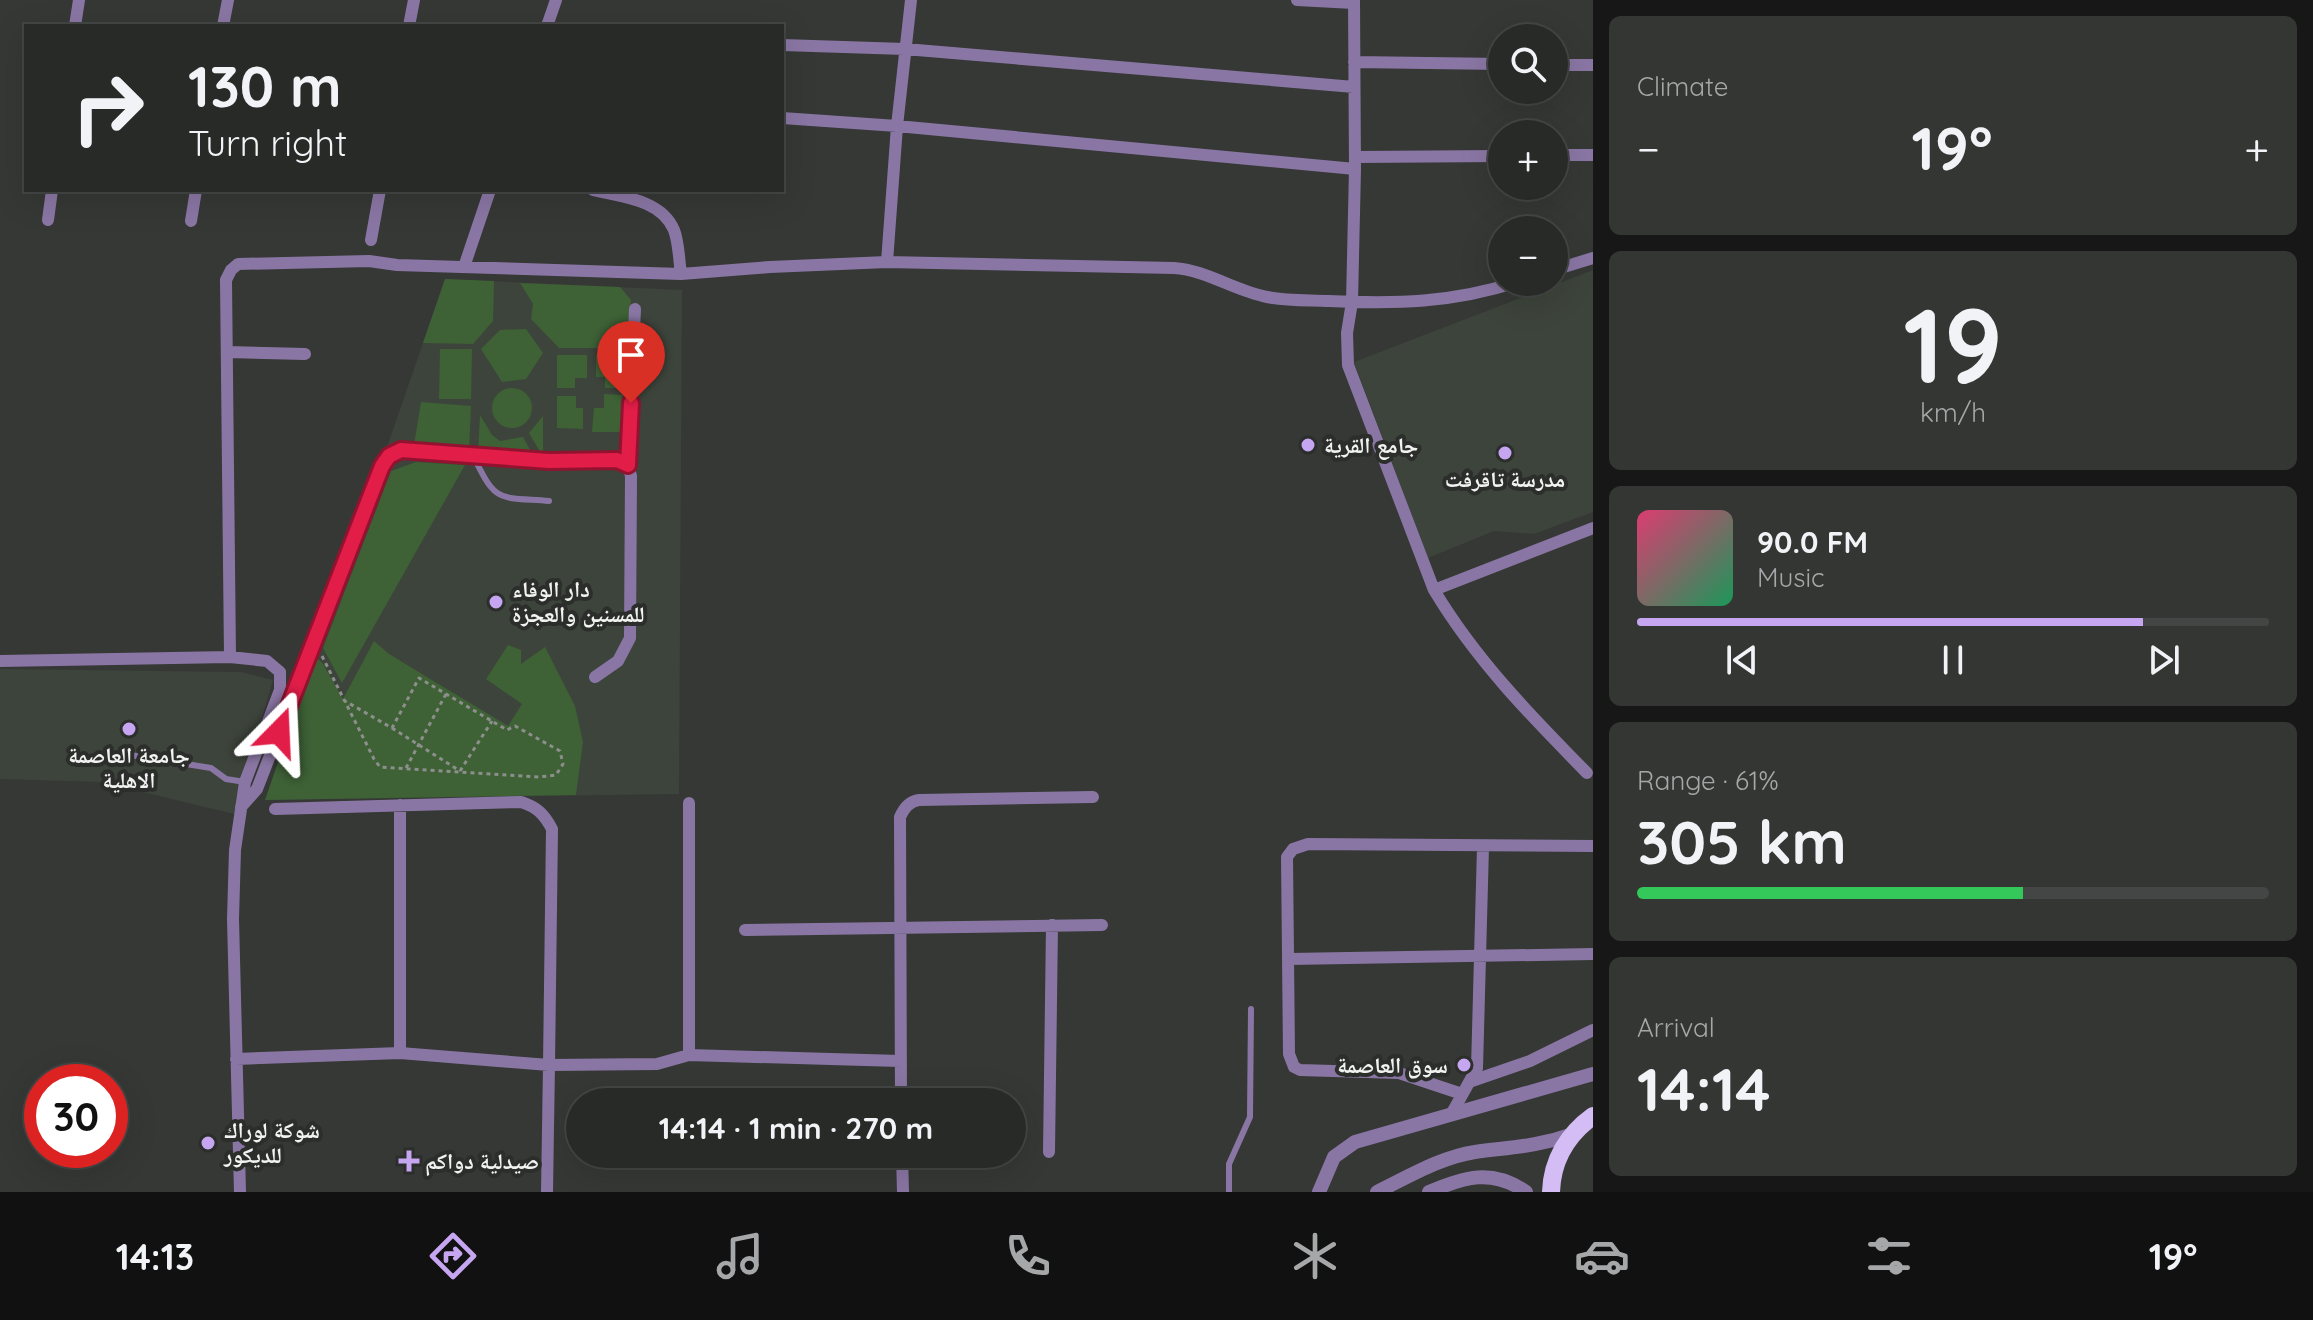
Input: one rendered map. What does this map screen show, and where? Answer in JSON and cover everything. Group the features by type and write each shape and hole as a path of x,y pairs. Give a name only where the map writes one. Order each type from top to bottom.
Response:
{"main road":[{"path":"1551,1192 1562,1149 1593,1116"}],"street":[{"path":"75,24 79,0"},
{"path":"223,24 228,0"},
{"path":"409,24 414,0"},
{"path":"548,24 556,0"},
{"path":"887,262 897,126 911,0"},
{"path":"1297,0 1354,2 1355,163 1348,365 1422,564 1453,621 1494,676 1587,773"},
{"path":"784,45 905,49 1354,87"},
{"path":"1354,62 1488,64"},
{"path":"1568,65 1593,65"},
{"path":"784,118 1355,163 1488,157"},
{"path":"1568,155 1593,155"},
{"path":"48,220 52,192"},
{"path":"191,221 196,192"},
{"path":"371,240 380,192"},
{"path":"464,267 489,192"},
{"path":"601,192 651,204 666,217 674,232 681,274"},
{"path":"1568,266 1593,258"},
{"path":"230,657 226,280 238,264 369,261 397,265 681,274 887,262 1183,269 1270,298 1352,302 1426,302 1488,291"},
{"path":"595,677 618,661 630,638 631,476 628,465 635,309"},
{"path":"227,352 305,354"},
{"path":"241,807 257,789 382,466 389,456 401,450 549,461 617,460 628,465"},
{"path":"1434,590 1593,528"},
{"path":"0,661 230,657 267,661 280,672 281,682 245,782 234,881 240,1192"},
{"path":"901,1088 900,817 911,803 919,800 1093,797"},
{"path":"275,809 521,802 532,805 544,814 552,829 547,1192"},
{"path":"689,803 689,1055"},
{"path":"400,805 400,1053"},
{"path":"1462,1094 1399,1073 1300,1070 1294,1067 1289,1054 1287,857 1300,845 1593,846"},
{"path":"1452,1113 1477,1068 1483,847"},
{"path":"1049,1152 1052,925"},
{"path":"745,930 1102,925"},
{"path":"1289,959 1593,954"},
{"path":"1472,1081 1530,1061 1593,1030"},
{"path":"236,1059 400,1053 549,1065 657,1064 689,1055 900,1061"},
{"path":"1319,1192 1334,1157 1355,1142 1593,1074"},
{"path":"1377,1192 1449,1159 1474,1152 1532,1147 1573,1134"},
{"path":"902,1168 903,1192"},
{"path":"1429,1192 1474,1176 1506,1180 1526,1192"}],"lane":[{"path":"473,455 494,493 502,498 549,501"},
{"path":"124,754 211,768 226,779 245,782"},
{"path":"1229,1192 1229,1164 1250,1117 1251,1009"}],"path":[{"path":"322,656 380,767 539,777 556,775 563,764 560,751 515,726 507,730 419,678 392,728"},
{"path":"406,769 446,694"},
{"path":"345,701 419,743 460,772"},
{"path":"460,772 492,721"}],"shaded area":[{"path":"1593,270 1593,512 1534,534 1494,531 1428,558 1354,362 1525,296 1568,296 1568,280"},
{"path":"445,279 682,290 679,794 265,800"},
{"name":"جامعة العاصمة الاهلية","path":"0,669 241,672 273,680 234,814 101,782 0,779"}],"green space":[{"path":"445,279 494,281 493,321 473,344 423,343"},
{"path":"520,283 620,287 631,300 627,348 559,348 531,319 533,304"},
{"path":"526,329 543,353 526,379 502,382 481,349 500,330"},
{"path":"440,349 472,349 471,399 439,399"},
{"path":"557,355 587,355 587,378 575,378 575,388 557,388"},
{"path":"596,355 625,355 625,388 605,388 605,377 596,377"},
{"path":"512,388 526,394 532,408 526,422 512,428 498,422 492,408 498,394"},
{"path":"604,394 622,395 623,432 592,432 594,408 604,408"},
{"path":"557,396 576,396 576,408 583,408 583,429 557,428"},
{"path":"421,402 471,406 469,453 413,451"},
{"path":"480,415 492,435 500,441 523,437 534,457 478,453"},
{"path":"543,416 543,457 529,433"},
{"path":"416,462 465,465 342,683 323,648 391,471"},
{"path":"374,641 389,654 508,726 522,704 486,679 508,645 521,650 521,664 545,647 575,706 583,742 576,795 265,800 315,656 343,699"}],"place":[{"name":"جامع القرية","path":"1308,445"},
{"name":"مدرسة تاقرفت","path":"1505,453"},
{"name":"دار الوفاء للمسنين والعجزة","path":"496,602"},
{"name":"جامعة العاصمة الاهلية","path":"129,729"},
{"name":"سوق العاصمة","path":"1464,1065"},
{"name":"شوكة لوراك للديكور","path":"208,1143"},
{"name":"صيدلية دواكم","path":"409,1161"}],"route":[{"path":"279,732 382,466 389,456 401,450 549,461 617,460 628,465 631,403"}]}
